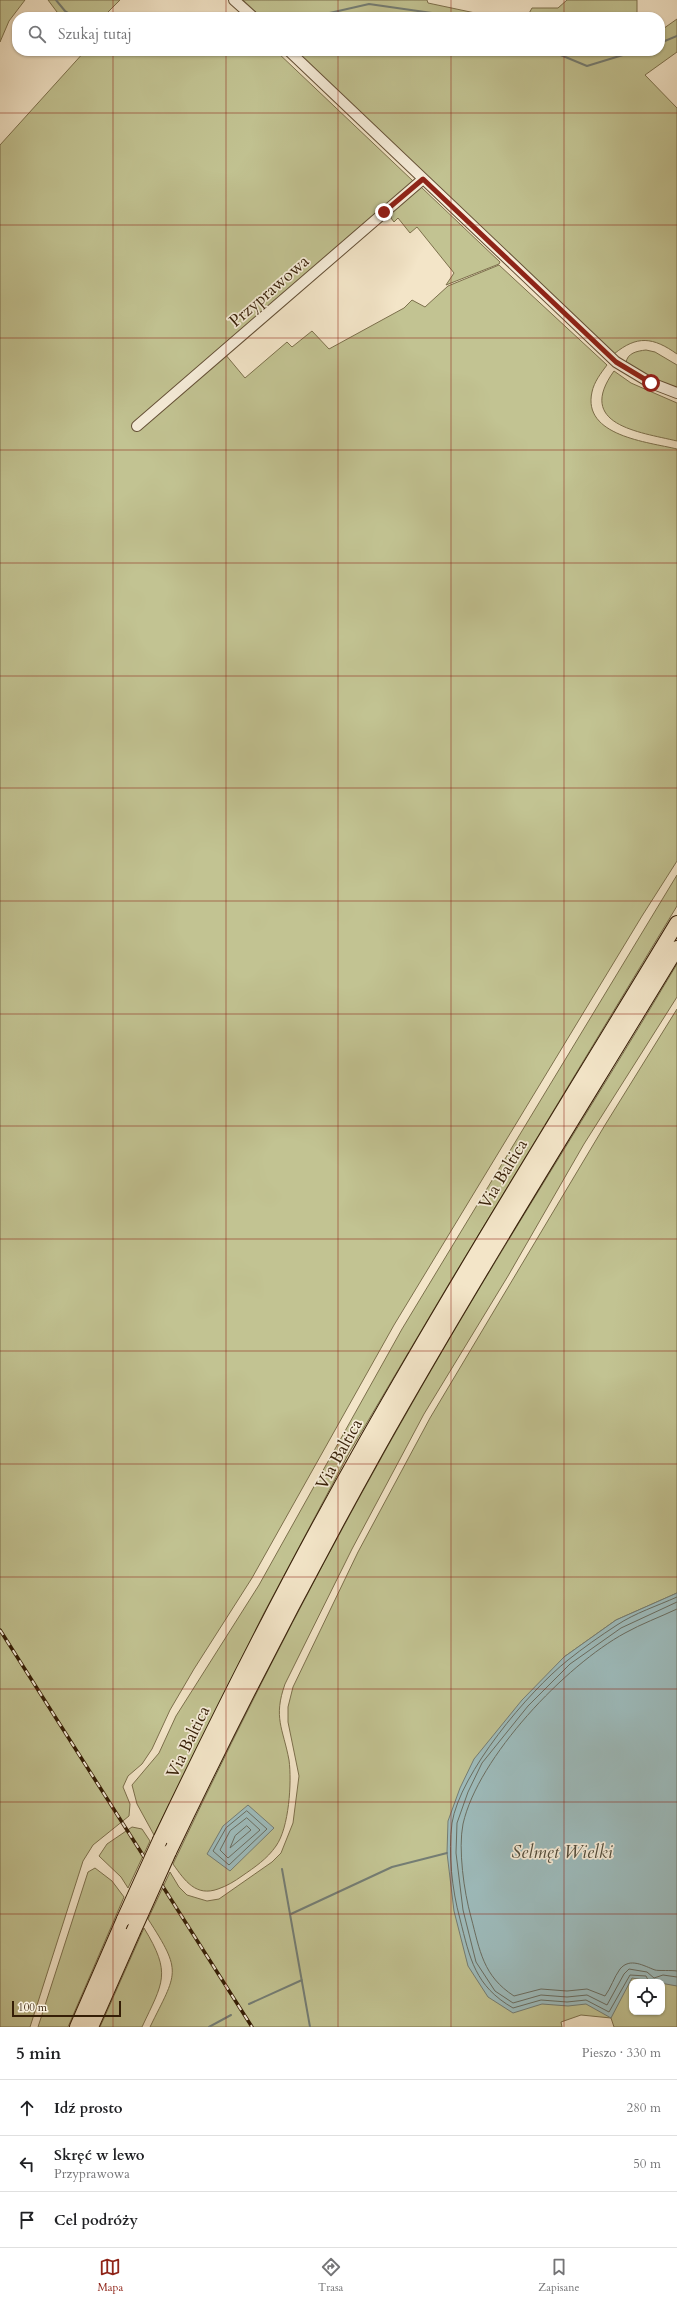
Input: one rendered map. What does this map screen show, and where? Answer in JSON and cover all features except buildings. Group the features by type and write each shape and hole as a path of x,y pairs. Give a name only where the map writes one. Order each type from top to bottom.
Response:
{"highway":[{"name":"Via Baltica","path":"77,2027 160,1840 272,1615 365,1443 420,1348 677,923"},
{"name":"Via Baltica","path":"91,2027 169,1852 281,1626 378,1448 433,1352 677,948"}],"street":[{"path":"234,0 247,12"},
{"path":"294,56 616,362 651,383 677,393"},
{"name":"Przyprawowa","path":"137,426 423,179"}],"green space":[{"path":"0,0 25,0 16,12 12,12 12,17 0,42"},
{"path":"48,0 120,0 108,12 57,12"},
{"path":"243,0 427,0 428,3 470,12 256,12"},
{"path":"567,0 637,0 637,12 530,12 532,8 558,8"},
{"path":"677,19 677,52 645,75 677,108 677,354 660,344 645,340 630,344 614,354 299,56 665,56 665,27"},
{"path":"80,56 281,56 413,181 225,354 245,378 287,342 292,347 312,331 329,349 404,308 412,300 425,307 448,286 499,265 607,365 596,381 592,392 592,407 597,418 607,428 620,434 677,449 677,861 642,916 394,1325 252,1578 194,1669 170,1710 152,1749 142,1764 128,1776 123,1787 130,1804 129,1816 93,1845 83,1861 30,2027 0,2027 0,145"},
{"path":"421,187 500,262 499,264 446,285 454,273 417,227 410,233 398,218 394,222 391,218 392,212"},
{"path":"646,350 655,352 677,365 677,389 653,380 626,363 630,355"},
{"path":"614,371 631,383 677,403 677,441 630,429 617,423 607,415 602,403 604,389"},
{"path":"677,875 677,906 450,1282 349,1453 264,1613 154,1835 137,1804 132,1785 159,1753 176,1716 259,1585 402,1329"},
{"path":"677,964 677,997 584,1144 508,1276 424,1414 352,1549 285,1684 281,1696 279,1715 289,1760 290,1792 287,1817 276,1846 265,1859 234,1882 210,1891 197,1889 182,1876 173,1864 232,1742 293,1622 356,1504 453,1333"},
{"path":"677,1009 677,1593 616,1620 564,1657 677,1952 677,2027 614,2027 611,2018 581,2015 561,2022 562,2027 150,2027 166,1995 172,1973 171,1962 167,1951 148,1919 170,1872 179,1887 187,1895 207,1901 219,1899 272,1862 281,1853 293,1823 299,1776 288,1722 288,1707 293,1687 358,1552 430,1418 605,1125"},
{"path":"132,1827 142,1829 150,1841 128,1888 121,1877 99,1856 107,1844"},
{"path":"95,1868 112,1881 124,1897 68,2027 38,2027 88,1872"},
{"path":"144,1928 153,1944 161,1968 161,1978 155,1999 142,2027 100,2027"}],"water":[{"name":"Selmęt Wielki","path":"677,1593 677,1986 665,1984 665,1979 629,1979 629,1984 611,2018 586,2004 568,2006 542,2004 513,2013 488,1997 468,1966 454,1911 447,1853 448,1821 460,1788 474,1759 522,1700 564,1657 616,1620"},
{"path":"248,1805 274,1828 230,1871 207,1854 223,1826"}],"waterway":[{"path":"56,0 67,12"},
{"path":"334,12 369,4 425,12"},
{"path":"665,41 677,36"},
{"path":"563,56 587,66 620,56"},
{"path":"291,1914 392,1867 447,1853"},
{"path":"282,1869 310,2027"},
{"path":"249,2004 302,1980"},
{"path":"209,2027 231,2015"}],"railway":[{"path":"0,1630 252,2027"}],"route":[{"path":"384,212 423,179 616,362 632,373 651,383"}]}
